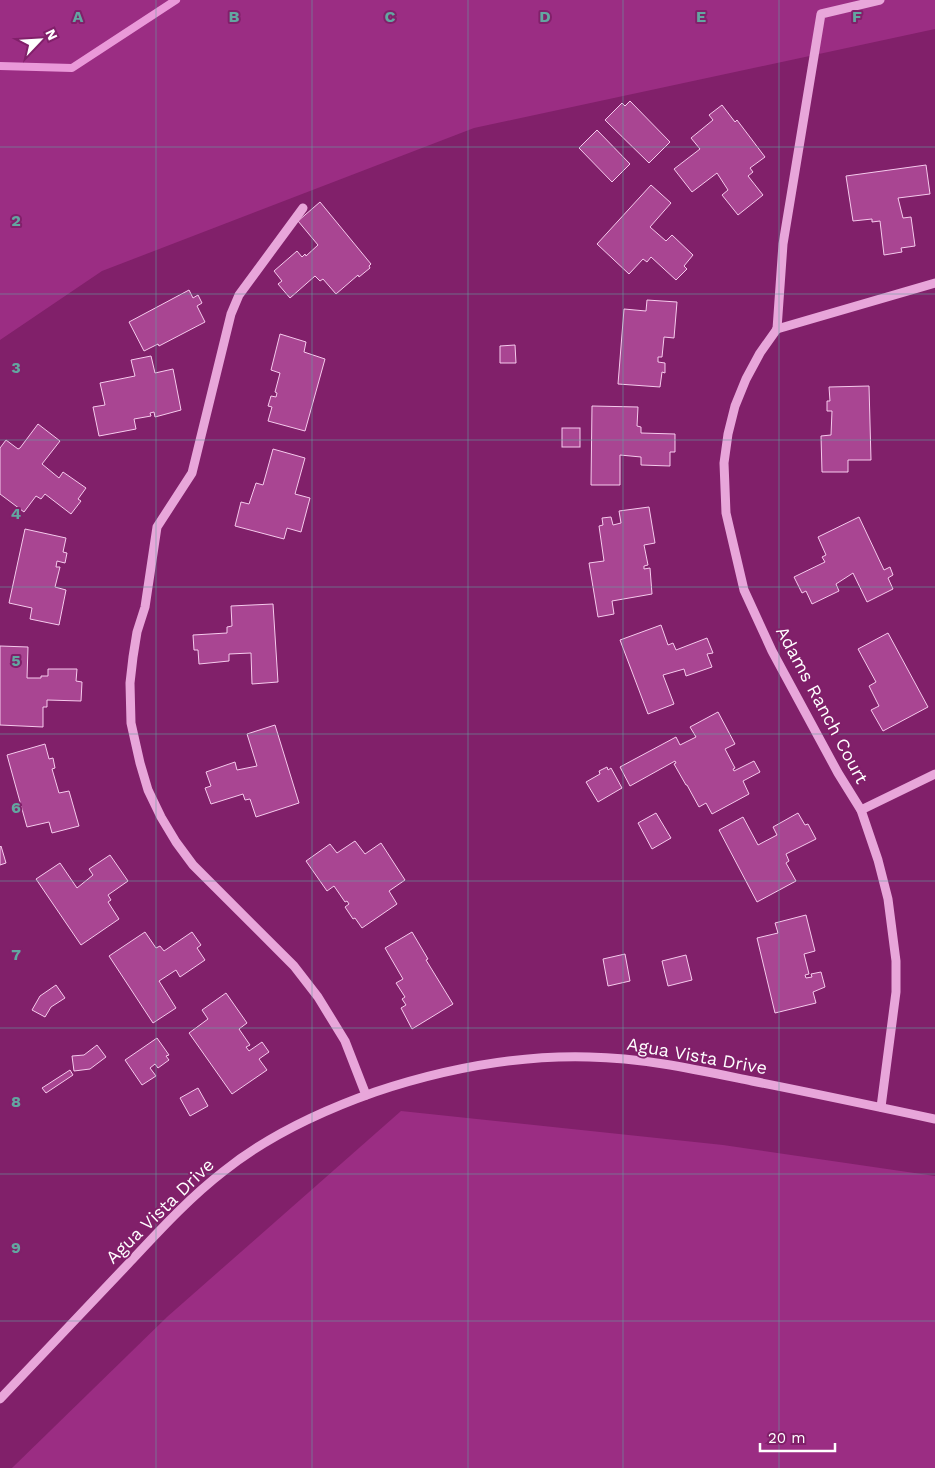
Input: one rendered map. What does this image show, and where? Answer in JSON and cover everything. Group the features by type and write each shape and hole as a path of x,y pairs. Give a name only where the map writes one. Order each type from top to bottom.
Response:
{"street":[{"path":"880,0 820,14 783,244 777,330 935,283"},
{"path":"303,208 238,295 231,314 192,474 157,527 145,607 137,632 133,657 130,683 131,723 148,790 176,842 193,865 294,966 318,997 344,1041 366,1095"},
{"name":"Adams Ranch Court","path":"777,330 746,379 728,434 724,463 726,513 744,590 772,651 838,773 861,810 878,860 888,899 896,961 896,992 881,1107"},
{"path":"861,810 935,774"},
{"name":"Agua Vista Drive","path":"0,1399 178,1211 207,1184 252,1150 288,1129 326,1110 409,1080 471,1066 543,1057 636,1059 682,1066 935,1119"}],"shaded area":[{"path":"0,0 935,0 935,29 474,128 102,271 0,340"},
{"path":"401,1111 723,1145 935,1176 935,1468 12,1468 167,1317"}],"building":[{"path":"630,101 670,142 649,163 605,120 622,103 625,106"},
{"path":"722,105 735,122 737,120 765,157 750,168 753,172 748,176 763,195 738,215 722,195 728,190 717,173 692,192 674,169 700,149 691,138 713,120 709,115"},
{"path":"597,130 630,164 612,182 579,148"},
{"path":"926,165 930,194 898,198 903,218 911,217 915,246 901,248 902,252 884,255 880,221 872,222 872,219 853,221 846,176"},
{"path":"651,185 671,203 650,227 666,241 672,235 693,255 684,266 687,269 676,280 651,257 647,262 643,259 629,274 597,244"},
{"path":"320,202 371,264 370,268 359,277 358,275 336,294 323,279 320,281 315,276 290,298 278,284 282,281 274,271 297,251 302,257 305,254 306,256 318,245 298,221"},
{"path":"189,290 193,298 198,295 202,303 197,306 205,322 159,346 158,344 144,351 129,322"},
{"path":"647,300 677,302 674,338 664,337 662,357 658,357 658,362 665,363 665,373 662,372 660,387 618,384 624,309 646,311"},
{"path":"280,334 306,342 304,352 325,359 305,431 268,421 272,407 268,406 271,396 276,397 277,393 275,392 280,373 271,370"},
{"path":"515,345 516,363 500,363 500,346"},
{"path":"151,356 155,373 173,369 181,410 155,417 154,412 150,413 151,416 134,419 136,429 99,436 93,407 105,405 100,383 135,376 131,360"},
{"path":"869,386 871,460 848,460 848,472 822,472 821,436 831,435 832,411 827,411 827,401 830,401 829,387"},
{"path":"592,406 638,407 637,426 641,427 641,433 675,434 675,452 670,452 670,466 641,465 641,457 620,455 620,485 591,485"},
{"path":"38,424 60,441 42,464 59,478 63,472 86,488 78,499 81,501 71,514 45,494 41,499 36,496 24,512 0,494 0,448 6,440 18,449 20,448"},
{"path":"562,428 580,428 580,447 562,447"},
{"path":"273,449 305,458 295,494 310,498 301,532 287,528 284,539 235,526 241,502 249,504 256,483 263,485"},
{"path":"649,507 655,543 644,545 648,565 644,566 644,569 650,568 652,594 612,601 614,614 598,617 589,563 604,561 599,526 603,525 602,518 611,517 613,525 621,523 619,511"},
{"path":"859,517 884,570 890,567 893,575 888,578 893,589 867,602 853,573 836,584 839,591 812,604 806,591 802,593 794,577 825,562 822,557 826,555 818,537"},
{"path":"25,529 66,538 63,552 67,553 65,563 57,561 56,567 60,567 55,587 66,590 59,625 30,619 32,608 9,603"},
{"path":"273,604 278,682 252,684 251,653 229,654 229,661 199,664 198,650 194,650 193,635 227,633 227,627 232,626 231,606"},
{"path":"661,625 668,645 673,643 676,650 707,638 713,653 707,654 712,667 686,676 684,669 663,675 674,704 648,714 620,640"},
{"path":"888,633 928,707 883,731 871,710 879,706 869,686 876,682 858,649"},
{"path":"0,646 28,647 27,678 48,676 48,669 77,669 76,681 82,682 81,701 47,700 47,707 43,707 43,727 0,725"},
{"path":"718,712 735,744 725,749 735,768 733,769 734,771 754,761 760,772 743,781 749,794 712,814 706,803 699,807 674,764 676,763 675,761 630,786 620,767 676,737 680,745 696,737 690,727"},
{"path":"275,725 299,803 256,817 250,799 245,800 243,794 211,804 205,788 211,786 206,772 235,762 237,770 257,766 247,734"},
{"path":"45,744 49,759 53,758 55,768 52,769 59,793 69,791 79,826 52,833 49,822 27,827 7,755"},
{"path":"607,767 608,770 611,768 622,788 598,802 586,782 600,774 599,771"},
{"path":"656,813 671,838 652,849 638,823"},
{"path":"798,813 805,825 808,824 816,839 786,854 789,861 786,863 796,881 757,902 719,830 743,817 758,845 777,835 773,827"},
{"path":"355,841 365,854 381,843 405,880 389,891 397,904 362,928 345,907 349,904 347,901 345,902 334,886 327,891 306,861 330,844 337,853"},
{"path":"0,847 6,863 0,865"},
{"path":"110,855 128,881 108,895 111,900 108,902 119,919 81,945 36,879 60,863 77,888 93,875 89,869"},
{"path":"806,915 815,951 804,954 809,974 805,975 806,978 812,977 811,974 821,972 825,987 813,992 816,1003 775,1013 757,938 778,933 775,923"},
{"path":"145,932 156,948 160,946 164,951 192,932 201,945 197,948 205,960 180,977 176,970 159,981 176,1008 153,1023 109,956"},
{"path":"412,932 428,959 426,960 453,1004 412,1029 401,1008 406,1005 402,999 405,997 396,983 403,979 385,948"},
{"path":"625,954 630,981 608,986 603,959"},
{"path":"686,955 692,980 668,986 662,961"},
{"path":"56,985 65,998 51,1007 45,1017 32,1010 40,996"},
{"path":"226,993 247,1023 239,1029 250,1045 246,1047 249,1051 262,1042 269,1052 259,1059 267,1070 232,1094 189,1033 208,1019 202,1010"},
{"path":"157,1038 169,1055 166,1056 169,1060 158,1068 155,1064 150,1068 156,1076 142,1085 125,1060"},
{"path":"97,1045 106,1057 90,1069 74,1071 72,1056 84,1055"},
{"path":"70,1070 73,1075 46,1093 42,1088"},
{"path":"198,1088 208,1106 190,1116 180,1098"}],"waterway":[{"path":"0,66 72,68 176,0"}]}
